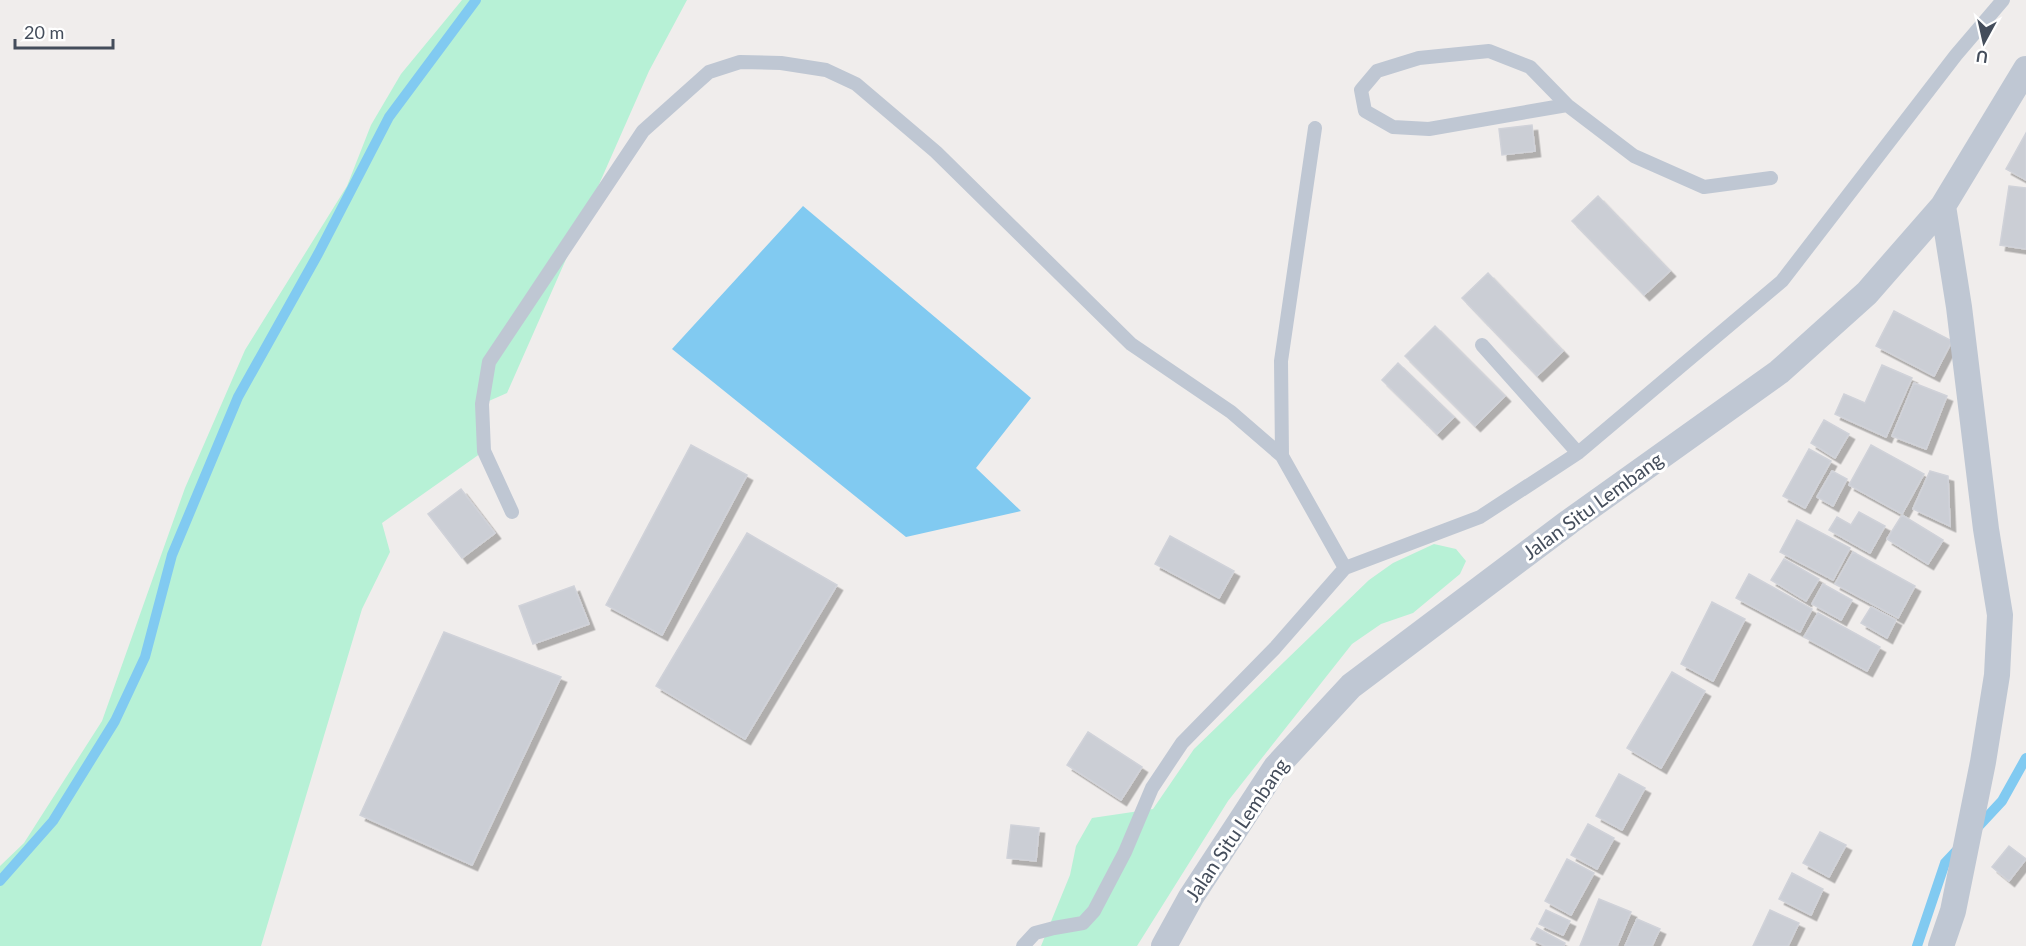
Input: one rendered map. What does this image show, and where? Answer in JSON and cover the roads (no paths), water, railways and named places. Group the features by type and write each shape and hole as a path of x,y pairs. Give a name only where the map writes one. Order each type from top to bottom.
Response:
{"street":[{"name":"Jalan Situ Lembang","path":"1164,946 1191,897 1276,767 1351,686 1569,522 1779,372 1867,293 1943,206 2026,69"},
{"path":"1941,946 1953,911 1998,675 2000,615 1986,529 1959,307 1943,206"}],"lane":[{"path":"1023,946 1035,933 1054,927 1083,923 1095,911 1125,852 1152,788 1182,743 1275,648 1345,567 1480,517 1578,453 1782,281 1956,55 2003,0"},
{"path":"1567,105 1429,129 1393,127 1365,111 1360,90 1377,71 1419,58 1489,51 1530,67 1567,105 1634,156 1704,188 1771,178"},
{"path":"512,512 484,451 482,404 489,362 643,130 709,72 740,62 781,63 826,70 856,84 936,152 1131,344 1232,412 1282,456 1345,567"},
{"path":"1282,456 1281,361 1315,128"},
{"path":"1482,345 1578,453"}],"water":[{"path":"803,206 1031,398 976,468 1021,511 906,537 672,349"}],"waterway":[{"path":"0,881 53,821 115,721 145,657 172,555 238,397 318,254 389,117 476,0"},
{"path":"1975,830 2002,801 2026,758"},
{"path":"1917,946 1945,863 1961,846"}]}
